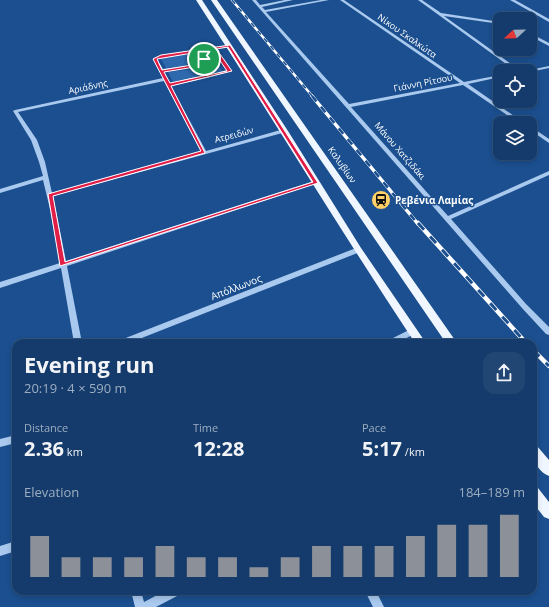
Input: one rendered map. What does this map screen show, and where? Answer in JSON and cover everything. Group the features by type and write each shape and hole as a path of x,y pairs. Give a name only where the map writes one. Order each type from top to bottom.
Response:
{"main road":[{"path":"199,0 284,131 358,250 418,339"},
{"name":"Καλυβίων","path":"214,0 449,339"},
{"path":"537,455 549,470"},
{"path":"537,498 549,512"}],"street":[{"name":"Μάνου Χατζιδάκι","path":"254,0 524,306 549,332"},
{"path":"259,6 291,0"},
{"path":"263,11 327,0"},
{"name":"Νίκου Σκαλκώτα","path":"342,0 512,116"},
{"path":"420,0 509,64"},
{"path":"512,0 549,21"},
{"path":"441,14 493,22"},
{"path":"537,38 549,45"},
{"path":"204,152 155,59 161,56 229,46"},
{"path":"161,71 181,69 198,64 210,54 215,53 219,55 230,71 228,73 168,85"},
{"path":"198,64 205,69 207,77"},
{"path":"537,69 549,67"},
{"name":"Γιάννη Ρίτσου","path":"348,106 493,77"},
{"name":"Αριάδνης","path":"46,177 38,147 15,111 165,79"},
{"name":"Ατρειδών","path":"50,195 284,131"},
{"path":"537,133 549,141"},
{"path":"447,219 549,173"},
{"path":"0,191 46,177 77,339"},
{"path":"0,285 316,182"},
{"name":"Απόλλωνος","path":"131,339 358,250"},
{"path":"398,339 413,331"},
{"path":"0,443 12,440"},
{"path":"0,551 12,547"},
{"path":"137,595 140,607"},
{"path":"146,607 168,595"},
{"path":"372,595 379,607"}],"shaded area":[{"path":"201,51 204,53 204,56 192,61 186,66 166,68 161,59 163,57"},
{"path":"210,58 215,58 222,71 210,75 212,69 205,62"},
{"path":"194,69 198,76 205,75 173,82 168,72"}],"railway":[{"path":"232,0 313,97"},
{"path":"312,96 418,224"},
{"path":"418,223 522,339"},
{"path":"537,354 549,366"}],"place":[{"name":"Ρεβένια Λαμίας","path":"381,200"}],"route":[{"path":"204,59 193,66 161,71 165,79 204,152 50,195 62,265 168,229 316,182 229,46 161,56 155,59 161,71 165,79 168,85 228,73 230,71 219,55 215,53 212,53 204,59"}]}
